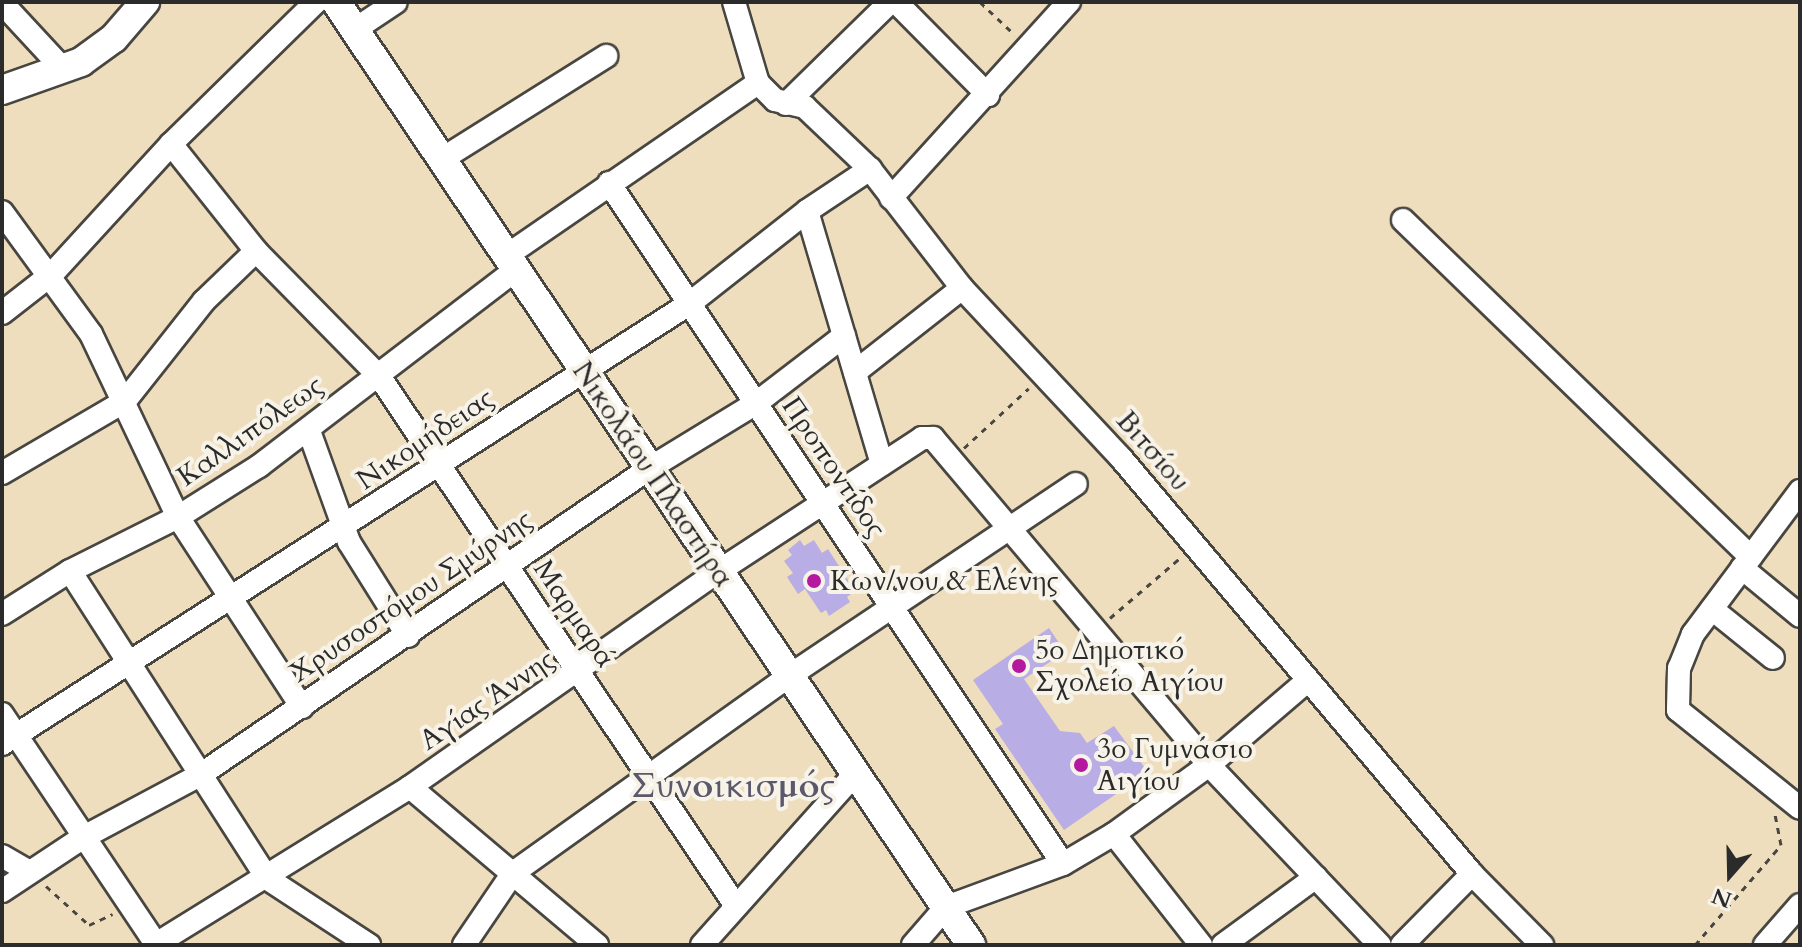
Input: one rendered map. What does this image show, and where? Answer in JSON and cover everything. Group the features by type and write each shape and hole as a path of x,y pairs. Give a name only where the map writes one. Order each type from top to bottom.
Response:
{"main road":[{"name":"Νικολάου Πλαστήρα","path":"336,2 971,945"},
{"path":"2,90 64,70 106,45 141,3"}],"street":[{"path":"2,313 52,274 171,144 316,2"},
{"path":"354,30 396,2"},
{"path":"734,2 758,83"},
{"path":"786,104 893,2 988,95"},
{"path":"891,198 1030,50 1069,2"},
{"path":"2,3 64,70"},
{"path":"442,159 606,56"},
{"name":"Βιτσίου","path":"758,83 786,104 805,107 870,169 962,288 1044,374 1194,545 1306,682 1472,874 1542,945"},
{"name":"Καλλιπόλεως","path":"2,614 70,571 178,517 309,431 609,183 758,83"},
{"name":"Μαρμαρά","path":"171,144 256,251 379,376 736,906"},
{"name":"Νικομήδειας","path":"9,739 225,597 344,529 689,304 807,211 870,169"},
{"name":"Προποντίδος","path":"609,183 1063,864"},
{"path":"807,211 882,464"},
{"path":"2,212 52,274 91,334 178,517 225,597 302,707"},
{"path":"1403,220 1800,616"},
{"path":"2,473 125,401 204,301 256,251"},
{"path":"855,372 962,288"},
{"name":"Χρυσοστόμου Σμύρνης","path":"2,891 82,838 200,775 650,468 755,404 844,336"},
{"path":"309,431 344,529 408,636"},
{"name":"Αγίας Άννης","path":"156,944 268,879 410,787 579,673 719,571 922,438 933,438 953,458"},
{"path":"953,458 1209,765 1380,945"},
{"path":"464,945 513,873 651,778 789,676 1076,484"},
{"path":"1794,804 1678,710 1679,668 1693,634 1800,491"},
{"path":"70,571 268,879 369,945"},
{"path":"1712,609 1773,658"},
{"path":"913,945 946,907 1063,864 1114,834 1209,765 1306,682"},
{"path":"2,714 9,739 156,944"},
{"path":"702,945 855,774"},
{"path":"410,787 597,945"},
{"path":"1114,834 1201,945"},
{"path":"2,856 30,872"},
{"path":"1402,945 1472,874"},
{"path":"1223,945 1316,877"},
{"path":"1765,945 1800,905"}],"path":[{"path":"980,2 1030,50"},
{"path":"953,458 1044,374"},
{"path":"1095,631 1194,545"},
{"path":"1695,945 1781,845 1775,814 1794,804"},
{"path":"30,872 89,925 126,905"}],"building":[{"name":"Κων/νου & Ελένης","path":"800,540 804,546 814,540 822,553 828,549 855,591 847,597 850,602 829,616 826,610 821,613 805,589 798,594 787,577 793,573 784,561 792,555 788,550"},
{"name":"3ο Γυμνάσιο Αιγίου","path":"1049,628 1065,652 1024,679 1060,731 1080,733 1087,743 1114,726 1148,772 1064,830 995,729 1003,724 973,680"}],"place":[{"name":"Κων/νου & Ελένης","path":"814,581"},
{"name":"5ο Δημοτικό Σχολείο Αιγίου","path":"1019,666"},
{"name":"3ο Γυμνάσιο Αιγίου","path":"1081,765"}],"district":[{"name":"Συνοικισμός","path":"733,786"}]}
